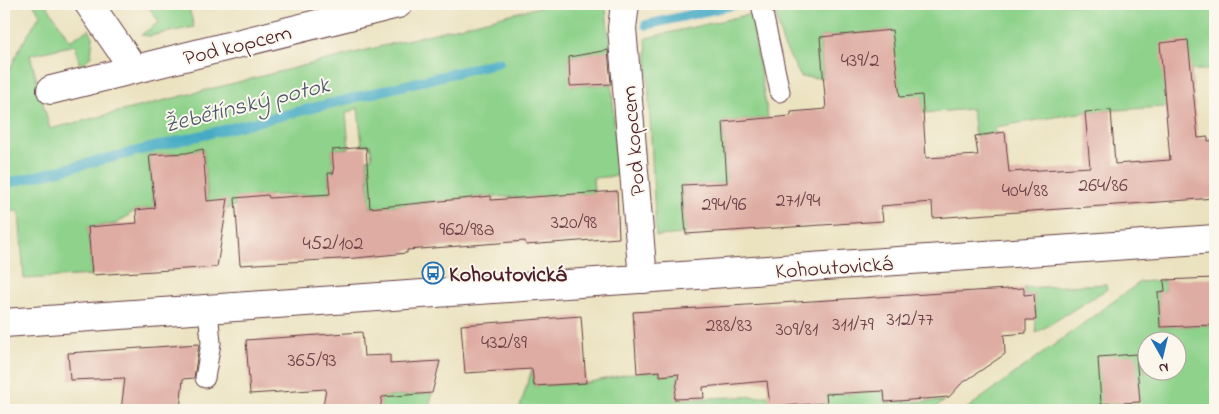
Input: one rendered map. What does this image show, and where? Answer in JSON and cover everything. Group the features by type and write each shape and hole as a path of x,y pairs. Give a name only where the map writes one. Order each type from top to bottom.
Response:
{"street":[{"path":"89,4 134,69"},
{"name":"Pod kopcem","path":"51,90 398,4"},
{"name":"Pod kopcem","path":"625,4 622,28 643,279"},
{"name":"Kohoutovická","path":"4,323 1215,239"}],"lane":[{"path":"762,7 780,92"},
{"path":"206,378 211,343 208,309"}],"green space":[{"path":"34,4 46,4 70,41 89,29 93,37 91,56 80,66 75,45 30,55 50,129 551,4 605,4 611,50 569,57 571,86 612,84 617,176 593,178 594,193 521,198 491,196 370,208 367,159 372,158 370,145 362,145 358,108 346,113 349,148 332,150 334,173 328,174 330,194 255,196 221,212 209,212 203,149 186,153 149,155 154,208 136,210 116,224 88,227 92,275 24,279 19,211 4,212 4,82 21,46 40,15"},
{"path":"147,4 188,4 194,27 150,36 141,35 159,22"},
{"path":"788,4 1215,4 1215,70 1191,70 1194,105 1085,112 995,127 996,133 975,136 972,109 923,113 922,96 856,102 892,30 820,37 823,78 801,77 783,44 774,7"},
{"path":"751,14 768,118 723,122 727,183 682,185 686,234 656,236 646,38"},
{"path":"1164,280 1165,291 1158,292 1160,327 1215,325 1215,410 965,410 1140,282"},
{"path":"1106,284 1107,289 1036,333 1034,294 1024,295 1024,288"},
{"path":"532,369 534,386 586,383 633,373 660,371 660,376 679,374 674,399 769,396 770,407 826,403 826,395 884,391 885,402 944,401 933,410 519,410"},
{"path":"432,393 429,410 371,410 380,409 382,397"}],"building":[{"path":"892,30 900,97 922,95 926,158 978,155 975,136 1005,132 1009,172 1090,167 1085,112 1111,110 1115,164 1170,160 1160,43 1188,40 1198,138 1208,137 1208,141 1212,141 1215,160 1215,198 933,218 932,202 881,206 883,221 686,234 682,185 727,183 723,122 791,116 791,112 826,109 820,37"},
{"path":"608,50 611,84 570,86 569,57"},
{"path":"366,147 370,208 491,196 491,200 617,191 619,238 526,245 525,241 407,250 407,253 356,258 240,265 235,198 268,195 269,198 330,194 328,173 334,173 332,150"},
{"path":"203,149 207,201 228,199 217,267 92,275 88,227 137,223 136,210 155,208 149,155 186,153"},
{"path":"1215,278 1215,325 1160,327 1158,292 1165,291 1164,280"},
{"path":"1024,288 1024,295 1034,294 1036,320 1026,320 1026,333 1004,335 1005,354 961,384 949,397 885,402 884,391 826,394 827,403 770,407 767,381 703,387 704,398 674,399 679,374 660,376 660,371 637,373 633,312"},
{"path":"581,316 586,383 534,386 532,369 465,373 461,325"},
{"path":"362,332 364,356 390,355 390,364 440,361 432,393 382,397 380,410 322,410 326,389 250,394 246,340"},
{"path":"199,344 194,378 183,379 180,410 121,410 125,378 70,380 68,353"},
{"path":"1136,354 1136,382 1138,382 1140,402 1101,404 1098,357"}],"waterway":[{"name":"Žebětínský potok","path":"646,25 737,4"},
{"name":"Žebětínský potok","path":"4,184 499,62"}],"place":[{"name":"Kohoutovická","path":"433,273"}]}
